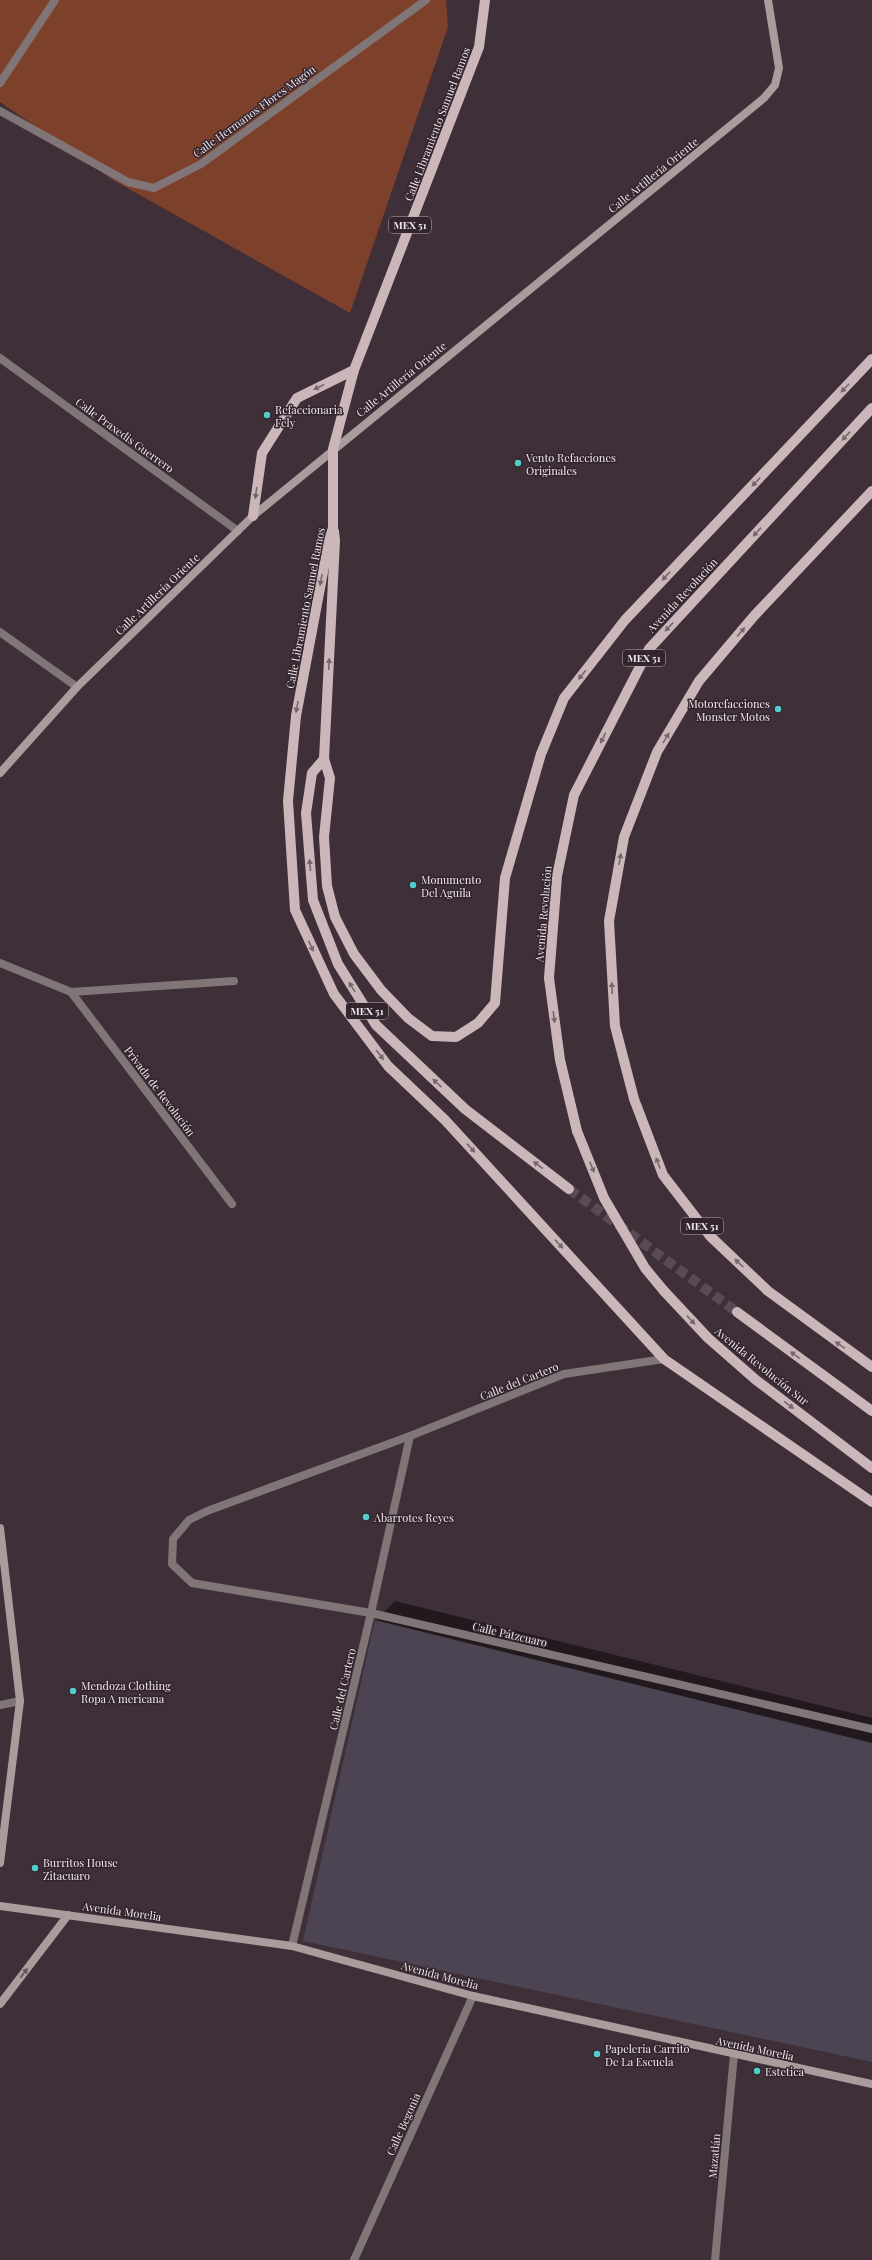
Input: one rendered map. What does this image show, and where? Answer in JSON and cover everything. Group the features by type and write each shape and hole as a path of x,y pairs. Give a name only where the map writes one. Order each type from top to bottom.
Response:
{"main road":[{"name":"Calle Libramiento Samuel Ramos","path":"486,0 479,47 354,370 333,449 333,528 329,540 296,716 288,801 295,910 334,994 388,1066 445,1120 664,1359"},
{"path":"333,528 336,541 324,759 330,778 324,836 327,886 335,917 354,954 382,990 408,1018 432,1036 456,1037 478,1023 495,1003 506,878 541,754 564,698 625,620 872,360"},
{"path":"253,516 262,453 298,398 354,370"},
{"name":"Avenida Revolución","path":"549,978 557,876 574,795 649,649 872,408"},
{"name":"MEX 51","path":"872,491 754,616 699,681 657,752 624,837 609,921 615,1026 634,1099 663,1175 710,1236 768,1291 872,1367"},
{"name":"MEX 51","path":"324,759 312,773 306,813 313,900 338,964 376,1025 465,1109 569,1189"},
{"name":"Avenida Revolución Sur","path":"549,978 560,1060 577,1131 604,1198 645,1268 664,1291 708,1338 756,1380 872,1468"},
{"path":"737,1312 872,1411"},
{"path":"664,1359 872,1502"}],"street":[{"path":"0,83 55,0"},
{"name":"Calle Hermanos Flores Magón","path":"0,111 128,182 154,188 201,164 426,0"},
{"name":"Calle Artillería Oriente","path":"0,773 77,687 253,516 333,449 764,98 775,85 779,68 768,0"},
{"name":"Calle Praxedis Guerrero","path":"0,358 238,530"},
{"path":"0,632 77,687"},
{"path":"0,963 71,992 234,981"},
{"name":"Privada de Revolución","path":"71,992 232,1204"},
{"name":"Calle del Cartero","path":"173,1539 189,1520 207,1511 410,1436 564,1374 664,1359"},
{"name":"Calle del Cartero","path":"292,1946 371,1613 410,1436"},
{"path":"0,1528 20,1700 0,1863"},
{"name":"Calle Pátzcuaro","path":"173,1539 172,1564 192,1583 371,1613 872,1729"},
{"path":"0,1705 20,1700"},
{"name":"Avenida Morelia","path":"0,1906 292,1946 472,1996 872,2084"},
{"path":"0,2004 68,1915"},
{"name":"Calle Begonia","path":"354,2260 472,1996"},
{"name":"Mazatlán","path":"715,2260 734,2054"}],"shaded area":[{"path":"0,0 446,0 448,27 350,313 113,180 0,102"}],"building":[{"path":"375,1620 872,1743 872,2062 303,1941"}],"tunnel":[{"path":"569,1189 737,1312"}],"place":[{"name":"Refaccionaria Fely","path":"267,415"},
{"name":"Vento Refacciones Originales","path":"518,463"},
{"name":"Motorefacciones Monster Motos","path":"778,709"},
{"name":"Monumento Del Aguila","path":"413,885"},
{"name":"Abarrotes Reyes","path":"366,1517"},
{"name":"Mendoza Clothing Ropa A mericana","path":"73,1691"},
{"name":"Burritos House Zitacuaro","path":"35,1868"},
{"name":"Papeleria Carrito De La Escuela","path":"597,2054"},
{"name":"Estetica","path":"757,2071"}]}
